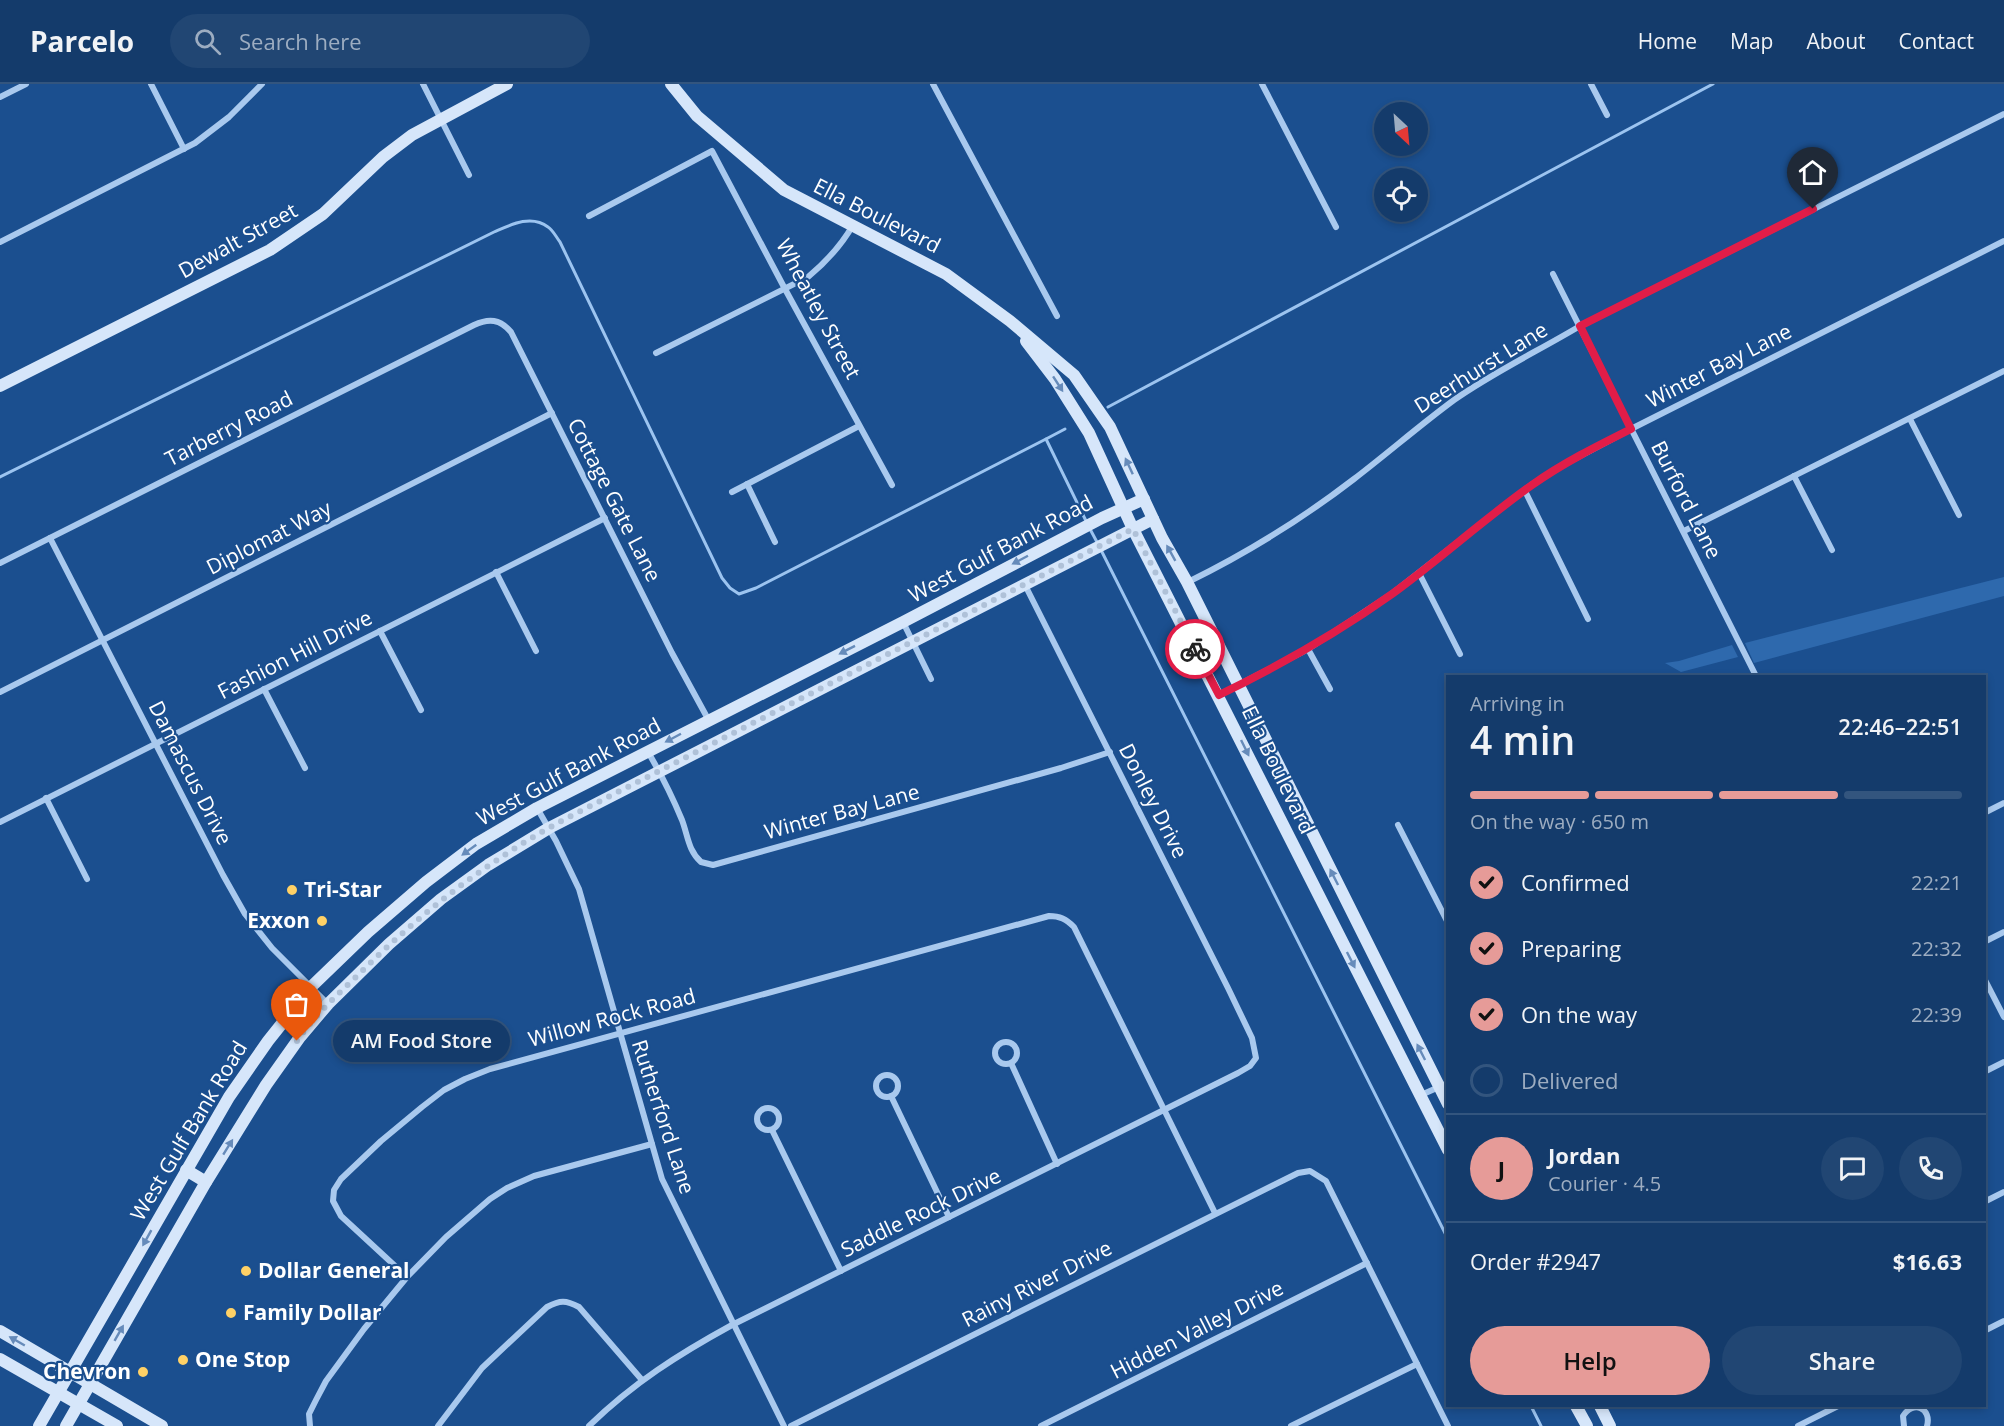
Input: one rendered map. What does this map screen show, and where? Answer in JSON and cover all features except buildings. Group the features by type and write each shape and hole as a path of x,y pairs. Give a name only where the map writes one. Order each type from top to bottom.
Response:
{"main road":[{"name":"Dewalt Street","path":"0,386 270,250 323,214 383,156 412,135 507,84"},
{"name":"Ella Boulevard","path":"670,84 697,116 784,190 946,274 1011,321 1074,375 1110,427 1153,519 1443,1085"},
{"name":"Ella Boulevard","path":"1011,321 1055,379 1089,433 1133,529 1446,1146"},
{"name":"West Gulf Bank Road","path":"39,1426 186,1170 235,1088 268,1041 311,987 368,932 426,882 476,844 537,808 708,719 903,622 1072,533 1144,499"},
{"name":"West Gulf Bank Road","path":"66,1426 206,1182 285,1058 328,1004 389,944 441,899 488,865 549,828 1153,519"},
{"path":"426,882 441,899"},
{"path":"186,1170 206,1182"},
{"path":"0,1331 162,1426"},
{"path":"0,1359 117,1426"},
{"path":"1577,1407 1587,1426"},
{"path":"1600,1407 1610,1426"}],"street":[{"path":"0,97 26,84"},
{"path":"151,84 184,149"},
{"path":"0,242 184,149 212,131 262,84"},
{"path":"423,84 469,176"},
{"path":"933,84 1057,316"},
{"path":"1262,84 1336,227"},
{"path":"1591,84 1607,115"},
{"name":"Deerhurst Lane","path":"1187,582 1217,568 1292,524 1469,390 1580,326 2004,114"},
{"name":"Wheatley Street","path":"589,216 712,151 892,485"},
{"path":"657,353 808,277 828,260 854,225"},
{"name":"Winter Bay Lane","path":"1219,695 1308,649 1390,595 1561,466 2004,241"},
{"name":"Burford Lane","path":"1553,274 1756,675"},
{"name":"Cottage Gate Lane","path":"474,325 485,320 495,320 504,324 511,332 672,653 708,719"},
{"name":"Tarberry Road","path":"0,563 474,325"},
{"path":"1684,531 2004,371"},
{"name":"Diplomat Way","path":"0,692 552,413"},
{"path":"1910,419 1959,515"},
{"path":"732,492 859,426"},
{"path":"1794,476 1832,550"},
{"path":"747,484 775,542"},
{"path":"1525,491 1588,619"},
{"name":"Fashion Hill Drive","path":"0,822 605,518"},
{"name":"Damascus Drive","path":"50,538 245,914 272,948 328,1004"},
{"path":"496,572 536,651"},
{"path":"1419,573 1460,654"},
{"name":"Donley Drive","path":"1025,584 1250,1034"},
{"path":"903,622 931,679"},
{"path":"380,631 421,710"},
{"path":"1308,649 1330,689"},
{"path":"264,689 305,768"},
{"name":"Winter Bay Lane","path":"648,751 682,822 690,848 701,862 713,865 1061,768 1110,752"},
{"path":"46,798 87,879"},
{"path":"1986,812 2004,803"},
{"name":"Rutherford Lane","path":"537,808 579,889 619,1033 669,1195 784,1426"},
{"path":"1398,825 1446,919"},
{"name":"Willow Rock Road","path":"407,1277 341,1216 336,1209 334,1190 341,1179 381,1141 444,1090 490,1069 955,940 1050,916 1059,916 1074,927 1164,1110"},
{"path":"1986,941 2004,932"},
{"path":"1986,982 2004,1017"},
{"name":"Saddle Rock Drive","path":"589,1426 642,1380 681,1353 732,1325 1250,1066 1256,1058 1256,1050 1250,1034"},
{"path":"1986,1071 2004,1062"},
{"path":"1011,1063 1058,1164"},
{"path":"1420,1096 1443,1085"},
{"path":"891,1096 949,1217"},
{"path":"1164,1110 1215,1214"},
{"path":"772,1130 841,1271"},
{"path":"310,1426 310,1412 332,1372 407,1277 446,1237 507,1188 534,1176 652,1144"},
{"name":"Rainy River Drive","path":"791,1426 1298,1173 1310,1171 1320,1175 1326,1181 1367,1263"},
{"path":"1986,1201 2004,1192"},
{"path":"1367,1263 1448,1426"},
{"name":"Hidden Valley Drive","path":"1041,1426 1367,1263"},
{"path":"438,1426 482,1368 547,1307 559,1301 568,1301 579,1307 642,1380"},
{"path":"1986,1330 2004,1321"},
{"path":"1291,1426 1417,1364"},
{"path":"1798,1426 1836,1407"},
{"path":"1904,1426 1903,1416 1909,1407 1924,1409 1929,1418 1927,1426"}],"shaded area":[{"path":"2004,577 2004,596 1754,663 1745,643"},
{"path":"1732,645 1738,657 1681,672 1665,663 1679,661"}],"waterway":[{"path":"1108,407 1713,84"},
{"path":"0,477 494,232 521,222 535,221 550,228 560,242 722,578 739,594 756,588 1046,439 1087,523"},
{"path":"1046,439 1065,429"},
{"path":"1090,529 1098,544"},
{"path":"1101,550 1446,1235"},
{"path":"1532,1407 1541,1426"}],"way so far":[{"path":"297,1041 328,1004 389,944 441,899 508,852 567,818 1133,529 1195,649"}],"place":[{"name":"Tri-Star","path":"292,890"},
{"name":"Exxon","path":"322,921"},
{"name":"AM Food Store","path":"297,1041"},
{"name":"Dollar General","path":"246,1271"},
{"name":"Family Dollar","path":"231,1313"},
{"name":"One Stop","path":"183,1360"},
{"name":"Chevron","path":"143,1372"}],"route":[{"path":"1195,649 1219,695 1238,686 1308,649 1390,595 1531,485 1561,466 1631,429 1580,326 1813,209"}]}
